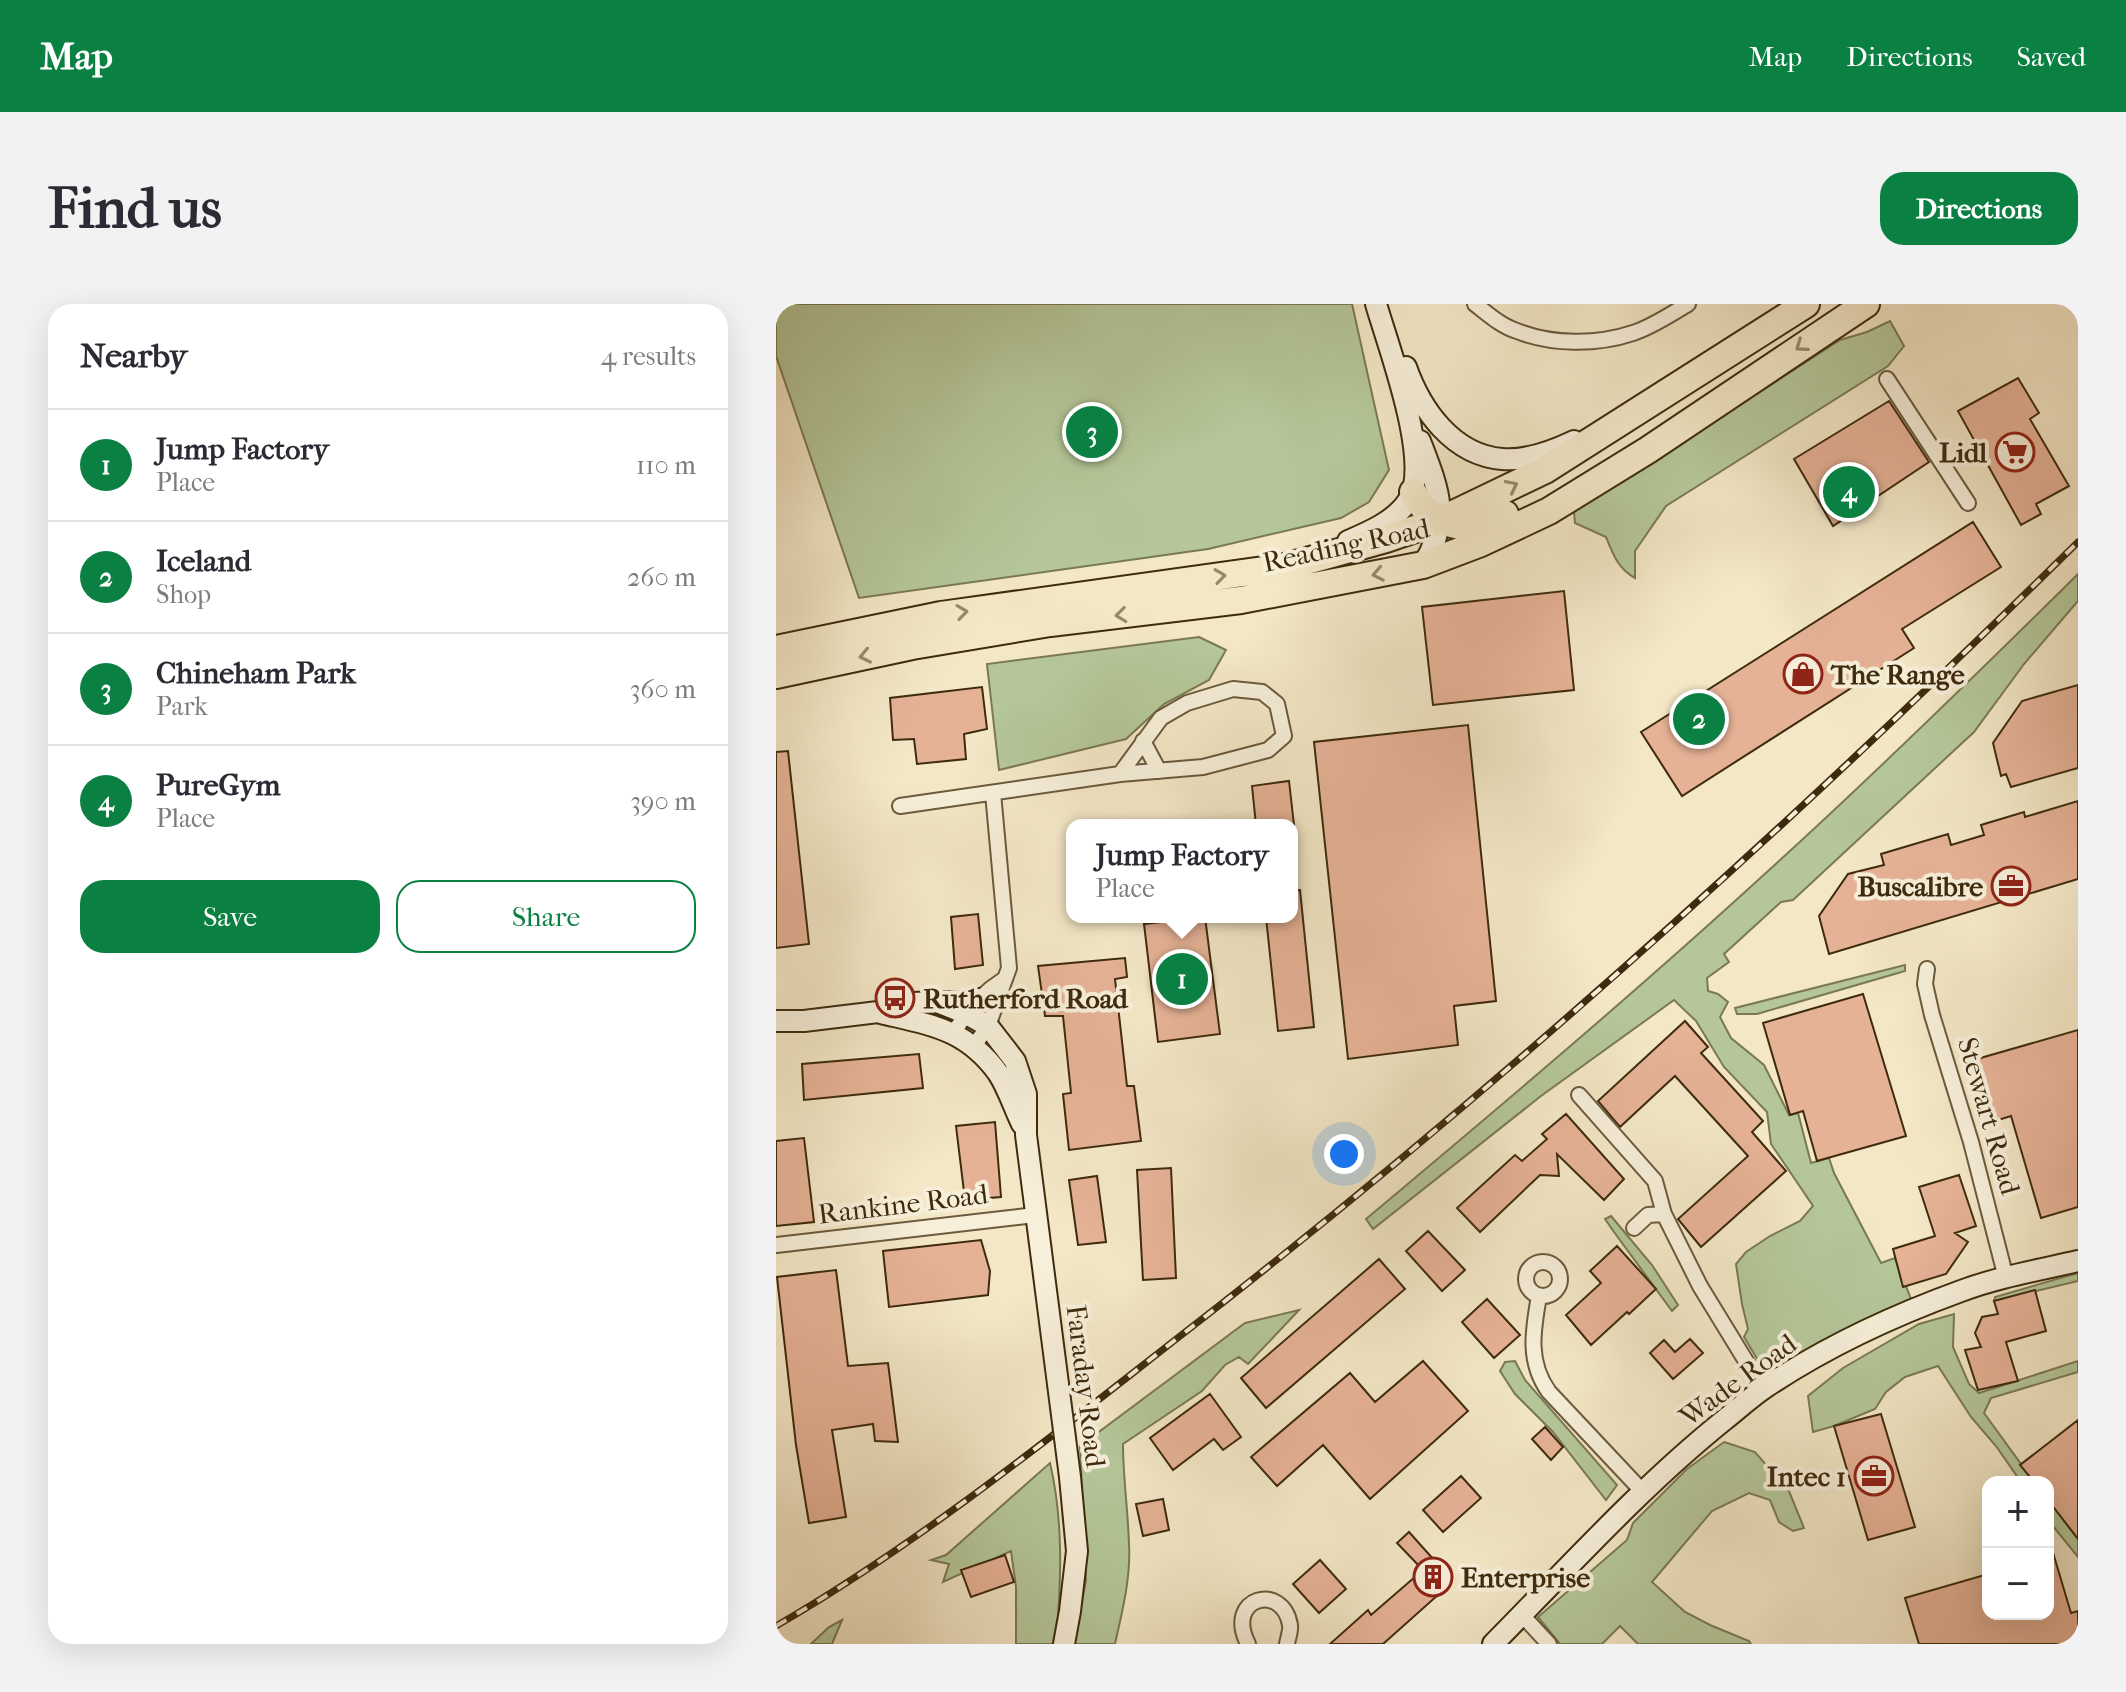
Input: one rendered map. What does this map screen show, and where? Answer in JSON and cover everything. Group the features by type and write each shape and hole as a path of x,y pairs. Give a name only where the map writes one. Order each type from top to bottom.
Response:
{"highway":[{"name":"Reading Road","path":"776,649 941,615 1285,567 1386,539 1441,520 1545,470 1806,304"},
{"name":"Reading Road","path":"776,675 912,646 1050,623 1241,600 1423,565 1481,543 1549,511 1648,450 1866,304"},
{"path":"1413,492 1428,513 1460,528 1475,526 1552,493 1709,398 1729,396"}],"street":[{"path":"1475,304 1514,331 1545,340 1578,341 1634,333 1688,304"},
{"path":"1377,309 1390,326 1410,379 1425,408 1446,433 1481,455 1503,459 1528,457 1621,423"},
{"path":"1285,567 1353,539 1391,519 1413,492 1412,427 1377,309"},
{"path":"1887,379 1968,503"},
{"path":"1412,427 1437,486 1441,520 1433,550 1423,565"},
{"path":"900,806 1120,774 1203,767 1268,750 1284,736 1277,704 1262,692 1233,689 1187,703 1161,718 1120,774"},
{"path":"1143,741 1159,771"},
{"path":"974,1046 1009,968 993,793"},
{"name":"Stewart Road","path":"1927,969 1925,984 1932,1015 1975,1157 2006,1278"},
{"name":"Faraday Road","path":"776,1021 804,1021 878,1012 912,1003 937,1002 985,1017 1015,1061 1026,1094 1026,1135 1077,1551 1064,1644"},
{"name":"Faraday Road","path":"878,1012 954,1033 974,1046 999,1075 1026,1135"},
{"path":"954,1033 985,1017"},
{"path":"1579,1095 1655,1181 1664,1214 1700,1286 1763,1389"},
{"path":"1634,1228 1648,1215 1664,1214"},
{"name":"Rankine Road","path":"776,1245 1035,1215"},
{"name":"Wade Road","path":"1493,1644 1643,1492 1763,1389 1849,1340 1963,1290 2078,1261"},
{"path":"1539,1296 1533,1330 1533,1358 1540,1380 1643,1492"},
{"path":"1248,1644 1241,1624 1245,1609 1256,1600 1270,1599 1280,1605 1286,1614 1290,1626 1287,1644"},
{"path":"1522,1615 1549,1644"}],"green space":[{"path":"776,304 1352,304 1389,470 1369,502 1341,518 1208,549 859,598 776,356"},
{"path":"1890,321 1904,346 1888,366 1666,506 1635,551 1635,578 1620,566 1606,537 1575,523 1574,512 1840,340"},
{"path":"2078,574 2078,601 2024,664 1974,732 1793,900 1781,902 1724,954 1729,962 1707,978 1708,991 1728,1002 1720,1017 1731,1038 1764,1065 1789,1115 1798,1113 1811,1163 1829,1158 1881,1263 1895,1258 1911,1299 1765,1372 1744,1337 1748,1329 1736,1264 1746,1252 1800,1221 1813,1206 1771,1144 1767,1112 1724,1067 1696,1021 1674,1000 1541,1096 1373,1229 1366,1219 1719,916 1886,761"},
{"path":"1199,637 1226,650 1209,680 1164,704 1126,739 999,770 987,664"},
{"path":"1905,965 1905,971 1757,1014 1737,1014 1735,1008"},
{"path":"1611,1216 1652,1265 1678,1305 1672,1311 1605,1219"},
{"path":"2078,1273 2078,1281 1994,1301 1995,1297"},
{"path":"1299,1310 1248,1364 1239,1357 1225,1365 1202,1391 1123,1444 1129,1569 1115,1644 1074,1644 1086,1580 1080,1446 1245,1323"},
{"path":"1954,1314 1953,1347 1969,1384 1979,1393 2078,1361 2078,1372 1991,1398 1984,1413 2030,1476 2017,1476 1971,1417 1938,1366 1905,1377 1886,1392 1875,1409 1813,1432 1808,1396 1843,1368 1919,1324"},
{"path":"1515,1361 1525,1380 1617,1485 1606,1500 1553,1432 1515,1394 1500,1371 1505,1362"},
{"path":"1724,1442 1755,1452 1789,1491 1804,1528 1793,1531 1779,1522 1770,1500 1749,1493 1712,1511 1652,1582 1685,1612 1751,1644 1638,1644 1620,1626 1602,1644 1560,1644 1538,1617 1627,1540 1633,1523 1687,1469"},
{"path":"1050,1463 1058,1508 1060,1553 1056,1644 1016,1644 1016,1587 1011,1551 943,1582 949,1564 931,1560 946,1555"},
{"path":"2054,1508 2078,1539 2078,1557 2054,1527"},
{"path":"842,1620 832,1644 811,1644 829,1627"}],"building":[{"name":"Lidl","path":"2018,378 2039,413 2030,419 2069,486 2036,504 2041,514 2021,525 1958,411"},
{"path":"1889,401 1929,462 1833,526 1794,459"},
{"name":"The Range","path":"1973,522 2001,567 1902,629 1914,648 1682,796 1641,732"},
{"path":"1564,591 1574,690 1433,705 1422,607"},
{"path":"2078,685 2078,768 2011,787 2006,774 2001,776 1993,743 2022,701"},
{"path":"982,687 987,729 964,734 966,759 917,764 914,739 893,740 890,698"},
{"path":"1468,725 1496,1001 1454,1006 1458,1045 1348,1059 1314,742"},
{"path":"788,751 809,944 776,948 776,752"},
{"path":"1289,781 1293,819 1255,819 1252,786"},
{"path":"2078,801 2078,879 1829,954 1819,916 1848,874 1884,865 1881,854 1948,834 1951,845 1984,835 1981,825 2024,812 2025,817"},
{"path":"1298,890 1314,1027 1278,1031 1267,923 1298,923"},
{"path":"978,914 983,965 955,969 951,917"},
{"path":"1206,923 1220,1034 1158,1042 1144,924"},
{"path":"1125,958 1127,977 1115,979 1127,1086 1134,1086 1141,1141 1069,1150 1063,1094 1071,1093 1063,1016 1045,1016 1038,966"},
{"path":"1863,994 1906,1136 1817,1161 1803,1111 1790,1115 1763,1023"},
{"path":"1685,1021 1708,1047 1701,1053 1763,1121 1752,1132 1786,1171 1701,1247 1678,1219 1748,1156 1675,1076 1620,1127 1598,1101"},
{"path":"2078,1030 2078,1207 2041,1218 2011,1116 1995,1121 1977,1059"},
{"path":"919,1054 923,1088 804,1100 802,1064"},
{"path":"1566,1114 1624,1179 1604,1200 1557,1154 1559,1176 1540,1175 1480,1232 1457,1208 1515,1155 1522,1161 1547,1139 1542,1134"},
{"path":"995,1122 1001,1197 965,1200 956,1126"},
{"path":"804,1138 814,1222 776,1226 776,1141"},
{"path":"1171,1168 1176,1278 1143,1280 1137,1170"},
{"path":"1959,1175 1976,1226 1955,1233 1968,1242 1946,1274 1903,1287 1893,1249 1935,1236 1919,1187"},
{"path":"1097,1176 1106,1242 1078,1245 1069,1180"},
{"path":"1428,1231 1465,1270 1442,1291 1406,1251"},
{"path":"981,1240 990,1271 988,1295 889,1307 883,1251"},
{"path":"1617,1246 1656,1289 1591,1345 1566,1315 1601,1283 1590,1271"},
{"path":"1379,1259 1405,1289 1266,1408 1241,1378"},
{"path":"836,1270 848,1366 888,1363 898,1442 875,1441 873,1424 832,1430 846,1517 809,1523 796,1445 777,1277"},
{"path":"2035,1290 2046,1331 2006,1342 2018,1381 1978,1390 1965,1350 1981,1347 1975,1333 1982,1317 1998,1314 1994,1301"},
{"path":"1487,1299 1520,1335 1494,1358 1462,1322"},
{"path":"1690,1339 1703,1353 1673,1379 1650,1353 1664,1340 1675,1352"},
{"path":"1423,1361 1468,1411 1370,1499 1323,1445 1277,1486 1251,1457 1350,1373 1375,1402"},
{"path":"1210,1394 1241,1437 1223,1450 1214,1439 1173,1470 1150,1438"},
{"name":"Intec 1","path":"1881,1414 1915,1527 1868,1540 1834,1426"},
{"path":"2078,1420 2078,1539 2054,1508 2054,1476 2029,1476 2020,1465"},
{"path":"1545,1427 1563,1447 1551,1460 1532,1439"},
{"path":"1461,1476 1481,1498 1443,1532 1423,1510"},
{"path":"1163,1499 1169,1530 1143,1536 1136,1504"},
{"path":"1409,1532 1434,1560 1436,1558 1443,1565 1446,1579 1438,1595 1383,1644 1330,1644 1368,1610 1371,1615 1423,1570 1397,1543"},
{"path":"1005,1555 1014,1582 971,1597 961,1570"},
{"path":"2054,1556 2071,1613 2078,1611 2078,1644 1919,1644 1905,1598 1982,1576 1982,1620 2054,1620"},
{"path":"1320,1560 1346,1589 1319,1613 1293,1584"}],"railway":[{"path":"776,1626 830,1594 985,1487 1184,1333 1417,1146 1754,851 2078,542"}],"place":[{"name":"Chineham Park","path":"1092,432"},
{"name":"Lidl","path":"2015,452"},
{"name":"PureGym","path":"1849,492"},
{"name":"The Range","path":"1803,674"},
{"name":"Iceland","path":"1699,719"},
{"name":"Buscalibre","path":"2011,886"},
{"name":"Jump Factory","path":"1182,979"},
{"name":"Rutherford Road","path":"895,998"},
{"name":"Intec 1","path":"1874,1476"},
{"name":"Enterprise","path":"1433,1577"}]}
